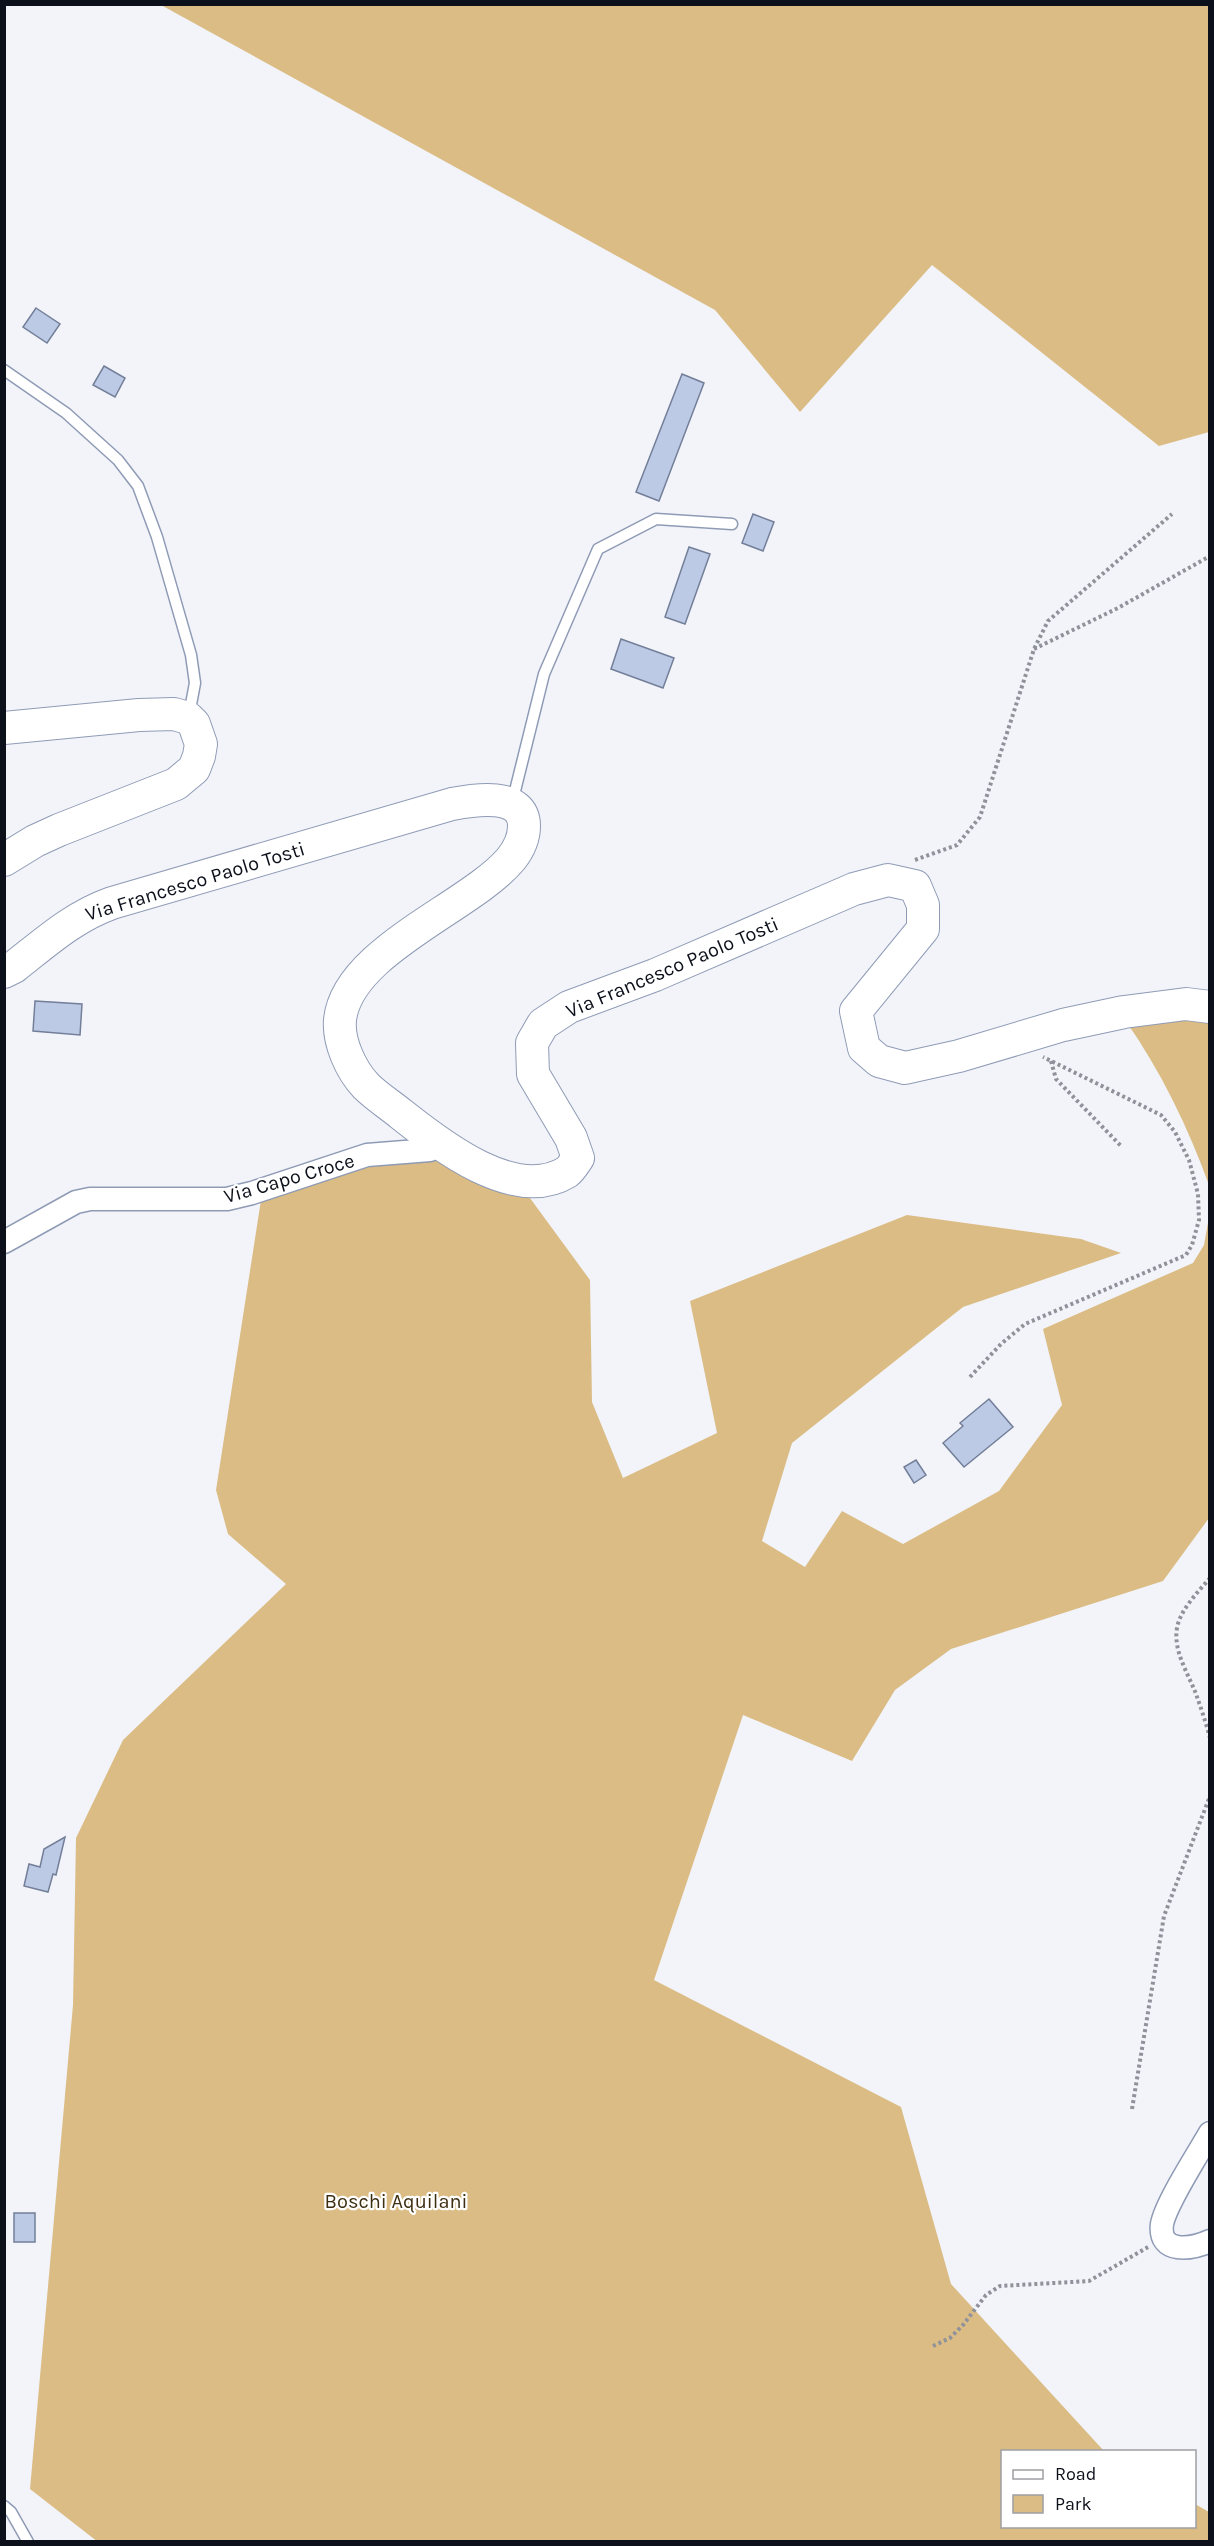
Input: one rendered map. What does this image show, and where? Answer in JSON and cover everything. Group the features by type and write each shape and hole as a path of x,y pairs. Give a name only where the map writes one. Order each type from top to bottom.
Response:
{"main road":[{"path":"4,728 174,714 188,718 195,724 199,733 200,750 194,769 183,780 164,790 41,838 4,861"},
{"name":"Via Francesco Paolo Tosti","path":"4,972 14,967 69,923 112,903 452,804 489,800 512,805 524,820 522,842 515,853 495,874 428,920 370,967 353,985 342,1010 340,1021 342,1042 351,1064 365,1086 436,1142 497,1175 519,1180 541,1181 568,1172 578,1158 571,1138 533,1074 532,1043 543,1024 569,1008 704,954 854,889 888,880 899,882"},
{"path":"899,882 915,886 923,905 923,929 855,1011 864,1048 879,1061 905,1068 1063,1025 1124,1012 1186,1004 1209,1006"}],"street":[{"name":"Via Capo Croce","path":"4,1242 76,1202 90,1199 227,1199 367,1155 430,1150 436,1142"},
{"path":"1209,2133 1162,2224 1163,2235 1170,2246 1180,2249 1209,2241"}],"lane":[{"path":"4,370 66,413 118,460 138,486 157,537 191,655 194,671 194,698 188,718"},
{"path":"512,805 544,674 598,549 656,519 732,524"},
{"path":"4,2506 11,2512 28,2541"}],"path":[{"path":"899,882 905,863 957,845 980,817 1034,650 1048,621 1172,514"},
{"path":"1034,650 1118,608 1209,556"},
{"path":"970,1377 1001,1344 1025,1324 1186,1255 1192,1245 1199,1220 1198,1194 1189,1160 1175,1132 1161,1115 1010,1041"},
{"path":"1051,1061 1056,1079 1121,1146"},
{"path":"1209,1578 1183,1613 1177,1628 1177,1643 1181,1660 1204,1716 1209,1738"},
{"path":"1132,2109 1164,1916 1209,1796"},
{"path":"933,2346 950,2338 986,2295 1000,2286 1089,2281 1141,2252 1163,2235"}],"green space":[{"path":"161,5 1209,5 1209,432 1159,446 932,265 800,412 715,310"},
{"path":"1209,1015 1209,1185 1173,1100 1125,1020"},
{"name":"Boschi Aquilani","path":"430,1150 527,1194 590,1280 592,1402 623,1478 717,1433 690,1301 907,1215 1081,1239 1121,1253 963,1307 792,1443 762,1541 805,1567 842,1511 903,1544 999,1491 1062,1405 1043,1329 1193,1263 1204,1245 1209,1217 1209,1518 1163,1581 951,1649 895,1690 852,1761 743,1715 654,1980 901,2107 951,2284 1103,2450 1001,2450 1001,2528 1196,2528 1196,2505 1209,2512 1209,2541 98,2542 30,2489 73,2005 76,1838 123,1740 286,1584 228,1534 216,1490 261,1200 276,1184"}],"building":[{"path":"36,308 60,324 47,343 23,327"},
{"path":"104,366 125,378 115,397 93,385"},
{"path":"682,374 704,383 659,501 636,492"},
{"path":"753,514 774,522 763,551 742,543"},
{"path":"689,547 710,554 685,624 665,617"},
{"path":"621,639 674,658 663,688 611,669"},
{"path":"35,1001 82,1004 80,1035 33,1031"},
{"path":"989,1399 1013,1427 964,1467 943,1443 963,1426 960,1423"},
{"path":"916,1460 926,1475 914,1483 904,1467"},
{"path":"65,1837 56,1875 53,1874 48,1892 24,1886 29,1864 40,1867 44,1849"},
{"path":"14,2213 35,2213 35,2242 14,2242"}]}
